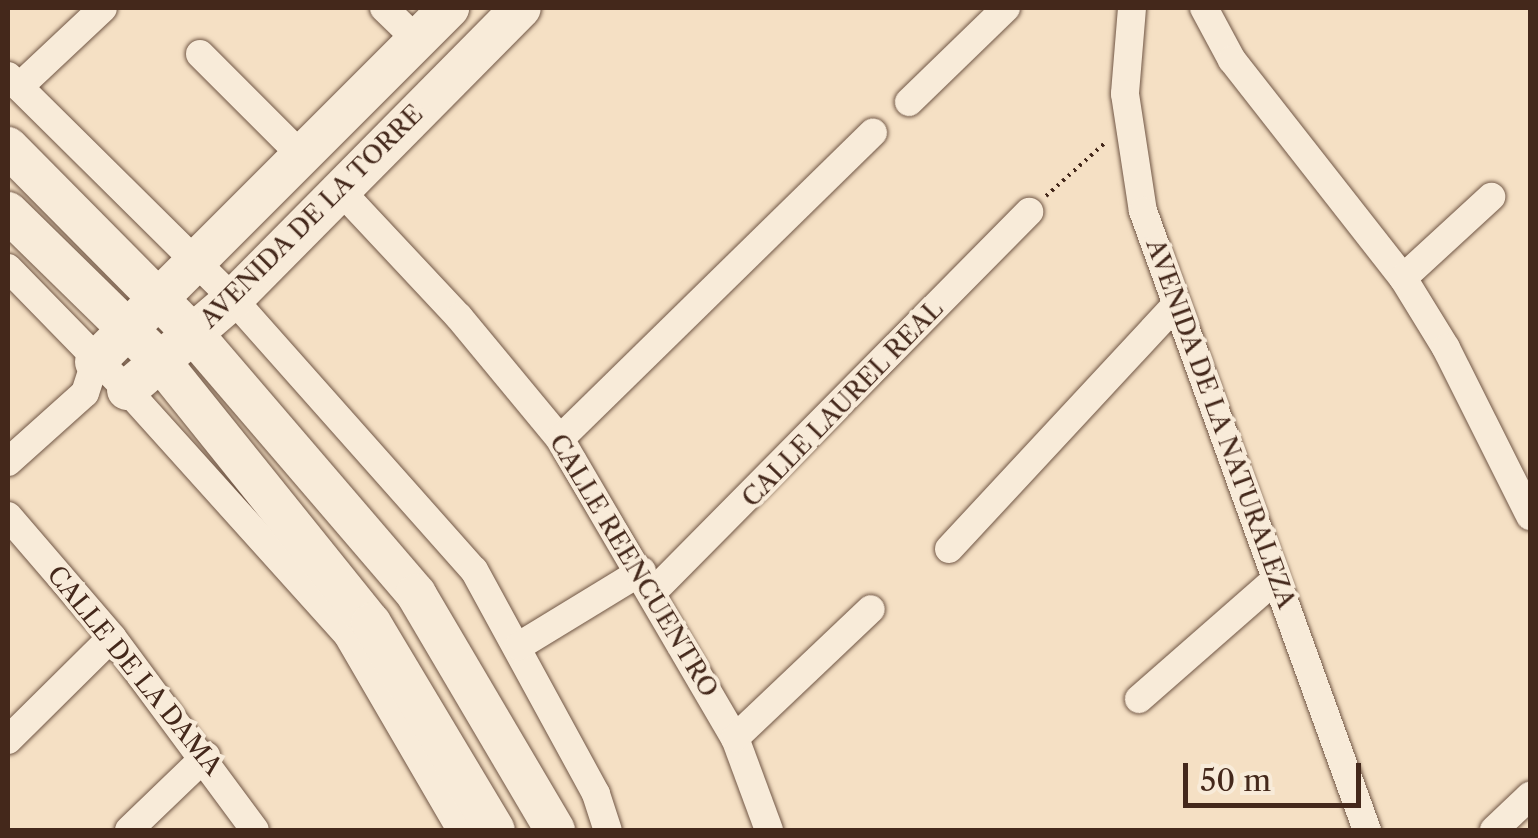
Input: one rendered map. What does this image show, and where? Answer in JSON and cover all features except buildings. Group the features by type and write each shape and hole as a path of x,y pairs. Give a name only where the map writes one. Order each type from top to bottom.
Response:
{"street":[{"path":"103,8 13,82 233,298 474,570 519,646 596,794 608,830"},
{"path":"384,8 417,40"},
{"name":"AVENIDA DE LA TORRE","path":"8,462 90,378 124,332 194,260 450,8"},
{"name":"AVENIDA DE LA TORRE","path":"127,390 194,336 521,8"},
{"path":"908,102 1006,8"},
{"name":"AVENIDA DE LA NATURALEZA","path":"1132,8 1128,132 1143,212 1276,580 1371,827"},
{"path":"1204,8 1232,60 1403,278 1446,348 1530,516"},
{"path":"200,54 301,155"},
{"path":"560,440 873,132"},
{"path":"8,147 194,336 416,594 555,830"},
{"name":"CALLE REENCUENTRO","path":"340,190 459,317 560,440 647,581 734,738 769,830"},
{"path":"1403,278 1492,197"},
{"path":"8,212 124,332 160,362 372,624 495,830"},
{"name":"CALLE LAUREL REAL","path":"519,646 647,581 1029,212"},
{"path":"8,268 90,378 127,390 347,634 461,830"},
{"path":"949,549 1175,306"},
{"name":"CALLE DE LA DAMA","path":"8,516 112,637 206,756 256,830"},
{"path":"1139,698 1276,580"},
{"path":"734,738 871,608"},
{"path":"8,740 112,637"},
{"path":"129,830 206,756"},
{"path":"1494,830 1530,796"}],"path":[{"path":"1029,212 1100,144 1128,132"}]}
